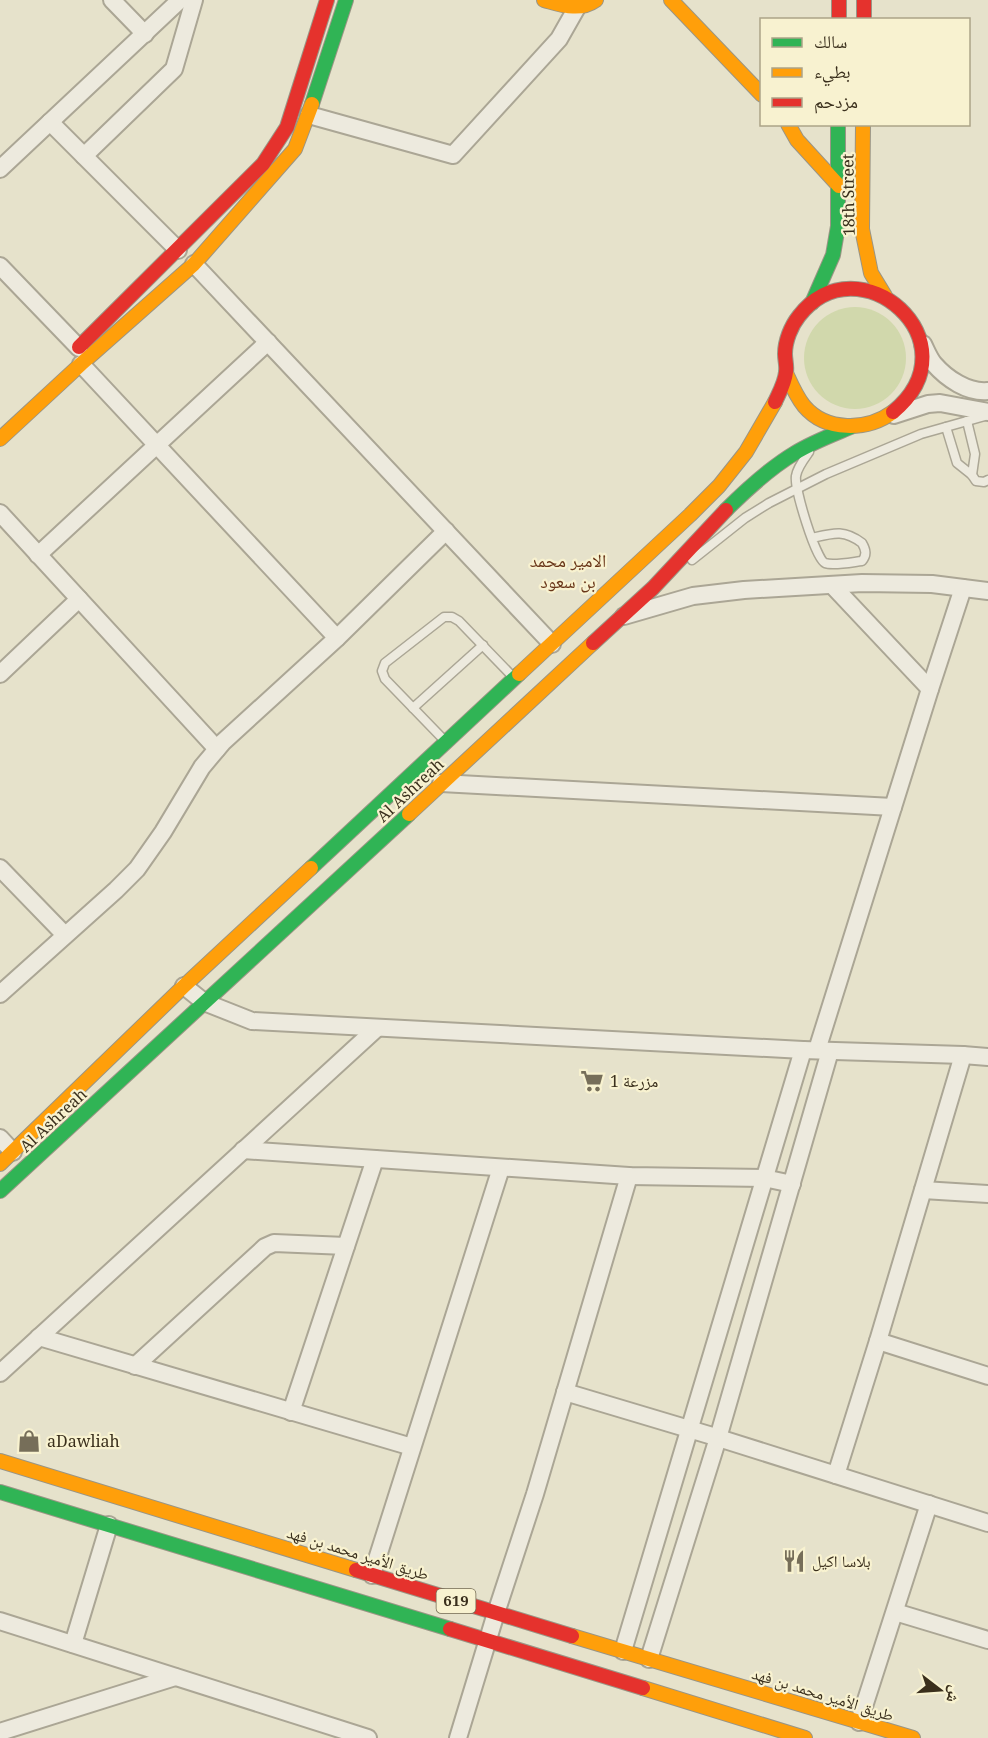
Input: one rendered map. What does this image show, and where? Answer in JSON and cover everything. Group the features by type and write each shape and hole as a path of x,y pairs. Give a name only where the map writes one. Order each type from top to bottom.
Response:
{"main road":[{"path":"0,439 262,164 287,127 327,0"},
{"path":"77,356 194,264 295,149 309,115 346,0"},
{"path":"544,0 576,9 590,5 596,0"},
{"path":"671,0 760,93"},
{"path":"839,0 839,18"},
{"path":"864,0 864,18"},
{"path":"789,126 797,140 839,186"},
{"path":"812,303 833,255 838,226 838,126"},
{"name":"18th Street","path":"863,126 862,229 872,273 885,296"},
{"path":"850,289 869,290 885,296 906,312 914,324 922,356 918,382 906,402 891,416 870,425 851,427 838,425 819,417 807,408 792,389 786,373 785,353 790,332 799,316 812,303 830,293 850,289"},
{"path":"0,1164 184,986 690,515 729,475 758,434 786,373"},
{"name":"Al Ashreah","path":"0,1191 653,588 707,530 751,488 786,458 851,427"},
{"name":"طريق الأمير محمد بن فهد","path":"0,1461 913,1738"},
{"name":"619","path":"0,1492 487,1642 766,1732 805,1738"}],"street":[{"path":"112,0 146,34"},
{"path":"0,169 180,0"},
{"path":"84,156 174,69 194,0"},
{"path":"309,115 453,155 559,39 576,9"},
{"path":"50,122 178,250"},
{"path":"194,264 552,644"},
{"path":"0,266 157,445 338,638"},
{"path":"919,338 933,363 947,376 963,386 980,392 988,391"},
{"path":"38,555 268,342"},
{"path":"891,416 928,404 940,403 988,413"},
{"path":"0,513 217,749"},
{"path":"0,994 116,890 136,869 163,832 202,767 217,749 338,638 446,531"},
{"path":"621,617 693,597 744,590 862,583 932,584 988,591"},
{"path":"832,585 930,689"},
{"path":"623,1651 764,1178 817,1050 963,588"},
{"path":"0,674 79,599"},
{"path":"441,783 893,807"},
{"path":"0,868 65,935"},
{"path":"184,986 204,1002 252,1021 988,1057"},
{"path":"0,1373 377,1028"},
{"path":"649,1659 718,1438 792,1184 817,1050"},
{"path":"836,1475 963,1055"},
{"path":"0,1138 13,1152"},
{"path":"243,1150 629,1176 764,1178 792,1184"},
{"path":"291,1412 375,1159"},
{"path":"372,1575 501,1168"},
{"path":"458,1738 535,1494 629,1176"},
{"path":"923,1190 988,1194"},
{"path":"135,1366 264,1246 274,1243 346,1245"},
{"path":"39,1337 412,1448"},
{"path":"878,1341 988,1376"},
{"path":"565,1392 988,1523"},
{"path":"859,1722 929,1504"},
{"path":"73,1644 109,1525"},
{"path":"894,1612 988,1640"},
{"path":"0,1621 175,1677 327,1732 368,1738"},
{"path":"0,1732 175,1677"}],"lane":[{"path":"653,588 769,503 826,474 921,434 988,413"},
{"path":"967,421 975,454 972,475"},
{"path":"946,427 957,463 976,481 988,480"},
{"path":"812,538 832,533 846,534 862,543 865,558 862,561 827,564 819,559 812,538 799,499 796,476 816,442"},
{"path":"446,742 385,679 382,671 385,663 444,617 452,617 483,645 514,679"},
{"path":"413,708 483,645"}],"green space":[{"path":"855,307 875,310 884,315 898,329 903,338 906,358 903,378 898,387 884,401 875,406 855,409 835,406 826,401 812,387 807,378 804,358 807,338 812,329 826,315 835,310"}],"traffic: fast":[{"path":"312,104 346,0"},
{"path":"812,303 833,255 838,226 838,126"},
{"path":"726,510 759,479 786,459 809,445 851,427"},
{"path":"311,868 519,674"},
{"path":"0,1191 409,814"},
{"path":"0,1492 450,1629"}],"traffic: slow":[{"path":"544,0 577,7 596,0"},
{"path":"671,0 760,93"},
{"path":"0,439 194,264 295,149 312,104"},
{"path":"789,126 797,140 839,186"},
{"path":"863,126 862,229 871,273 885,296"},
{"path":"786,373 804,406 824,421 847,426 859,425 871,423 893,412"},
{"path":"519,674 719,486 746,452 775,402"},
{"path":"409,814 593,643"},
{"path":"0,1164 184,986 311,868"},
{"path":"0,1461 356,1570"},
{"path":"572,1636 913,1738"},
{"path":"643,1688 805,1738"}],"traffic: jam":[{"path":"79,347 263,164 287,127 327,0"},
{"path":"839,0 839,18"},
{"path":"864,0 864,18"},
{"path":"775,402 785,376 787,339 796,320 823,295 851,289 877,294 900,309 916,331 922,357 916,385 893,412"},
{"path":"593,643 653,588 726,510"},
{"path":"356,1570 572,1636"},
{"path":"450,1629 643,1688"}],"place":[{"name":"مزرعة 1","path":"592,1081"},
{"name":"aDawliah","path":"29,1441"},
{"name":"بلاسا اكيل","path":"794,1561"}],"district":[{"name":"الامير محمد بن سعود","path":"568,571"}]}
